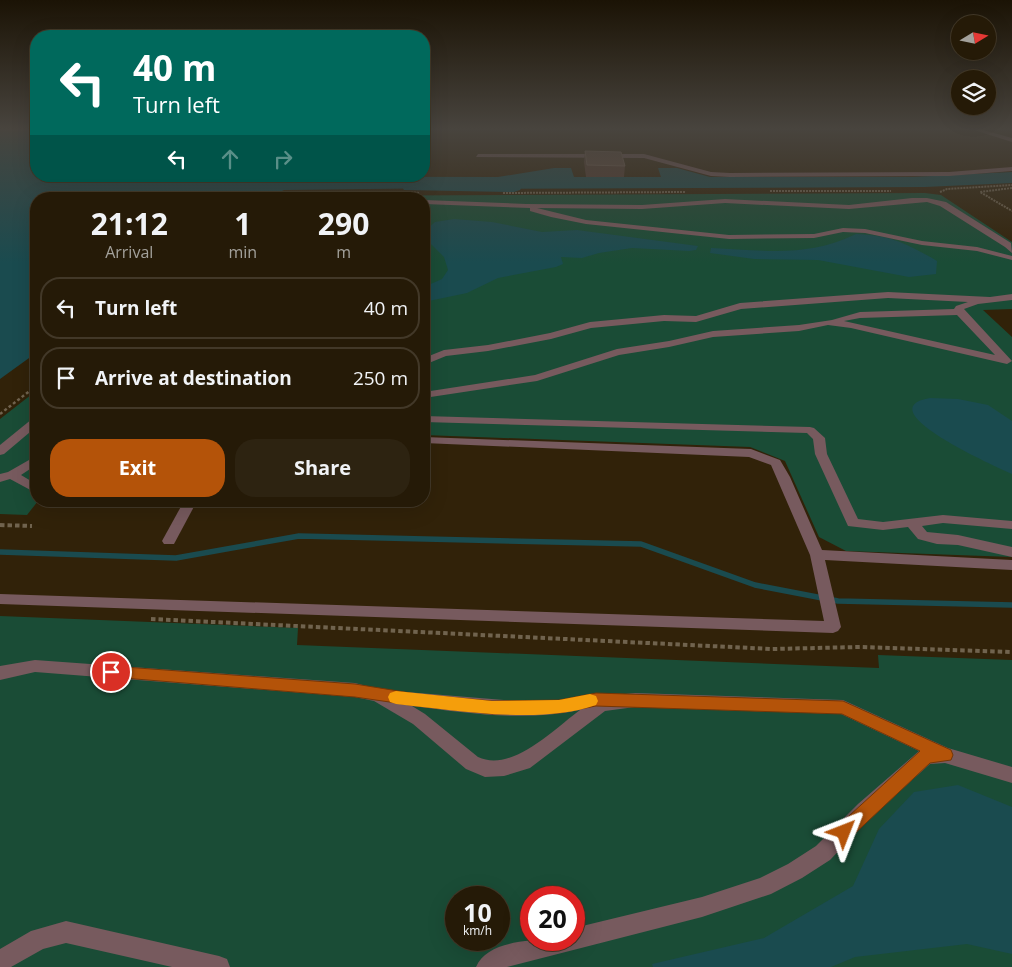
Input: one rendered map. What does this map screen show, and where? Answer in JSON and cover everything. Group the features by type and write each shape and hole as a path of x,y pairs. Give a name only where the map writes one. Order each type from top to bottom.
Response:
{"street":[{"path":"708,173 730,175 960,173"},
{"path":"430,202 526,206 642,207 725,201 849,207 927,200 943,204 1008,245 1012,251"},
{"path":"526,206 551,215 586,222 729,237 806,236 842,230 865,231 930,245 977,249 1012,258"},
{"path":"430,359 444,353 488,348 551,336 590,325 664,318 696,319 740,306 888,295 990,300"},
{"path":"959,312 959,308 965,306 1012,297"},
{"path":"430,394 537,378 617,352 669,344 713,334 799,328 860,315 959,312 969,320 991,347 1010,361"},
{"path":"828,322 1010,361"},
{"path":"430,419 489,418 756,430 810,430 819,438 821,454 848,516 853,523 883,526 943,519 1012,525"},
{"path":"0,450 30,426"},
{"path":"0,599 833,628 817,555 784,477 776,463 751,453 430,440"},
{"path":"6,477 30,463"},
{"path":"6,477 30,487"},
{"path":"170,541 188,507"},
{"path":"912,523 923,536 937,540 958,540 1012,552"},
{"path":"817,555 1012,565"},
{"path":"0,673 35,666 355,690 378,695 492,708 559,706 596,700 843,707 945,755 1012,775"},
{"path":"378,695 419,718 472,763 485,769 504,768 524,762 601,704 635,700"},
{"path":"585,937 702,906 764,887 795,871 822,853 865,810 926,756 945,755"},
{"path":"0,961 39,939 66,932 219,967"},
{"path":"487,967 503,957 528,951"}],"path":[{"path":"940,192 947,189 1012,186"},
{"path":"1012,186 980,192 1012,211"},
{"path":"0,414 30,391"},
{"path":"0,525 32,526"},
{"path":"148,619 762,648 860,648 1012,652"}],"green space":[{"path":"925,193 941,195 1012,242 1012,309 983,310 1012,337 1012,557 846,551 819,537 785,461 750,447 430,435 430,195"},
{"path":"30,396 30,507 33,507 27,515 0,514 0,419"},
{"path":"0,616 298,628 297,645 879,668 878,655 1012,660 1012,967 0,967"}],"water":[{"path":"0,173 30,173 30,182 430,182 430,177 498,177 522,173 573,173 574,177 661,177 660,173 696,173 710,177 913,177 1012,173 1012,183 925,187 473,189 472,186 452,186 452,188 284,190 280,192 30,192 30,357 0,379"},
{"path":"454,219 492,222 542,232 577,230 698,246 696,250 689,251 632,248 599,253 582,258 561,257 563,264 556,267 498,278 467,293 430,301 430,284 442,279 448,270 444,257 430,243 430,227 435,222"},
{"path":"856,234 889,238 917,250 937,261 936,274 909,277 818,260 754,259 710,253 711,248 767,251 803,250 838,242"},
{"path":"930,398 958,399 988,405 1012,421 1012,474 963,450 924,425 914,414 914,404"},
{"path":"958,785 1012,807 1012,954 967,944 855,957 831,967 653,967 652,964 764,938 853,886 879,829 914,792"}],"waterway":[{"path":"410,187 514,187"},
{"path":"0,552 176,558 299,536 641,544 755,585 838,601 1012,605"}],"slow traffic":[{"path":"396,697 492,708 559,706 590,701"}],"route":[{"path":"111,672 355,690 378,695 492,708 559,706 596,700 843,707 945,755 926,756 865,810 844,832"}]}
